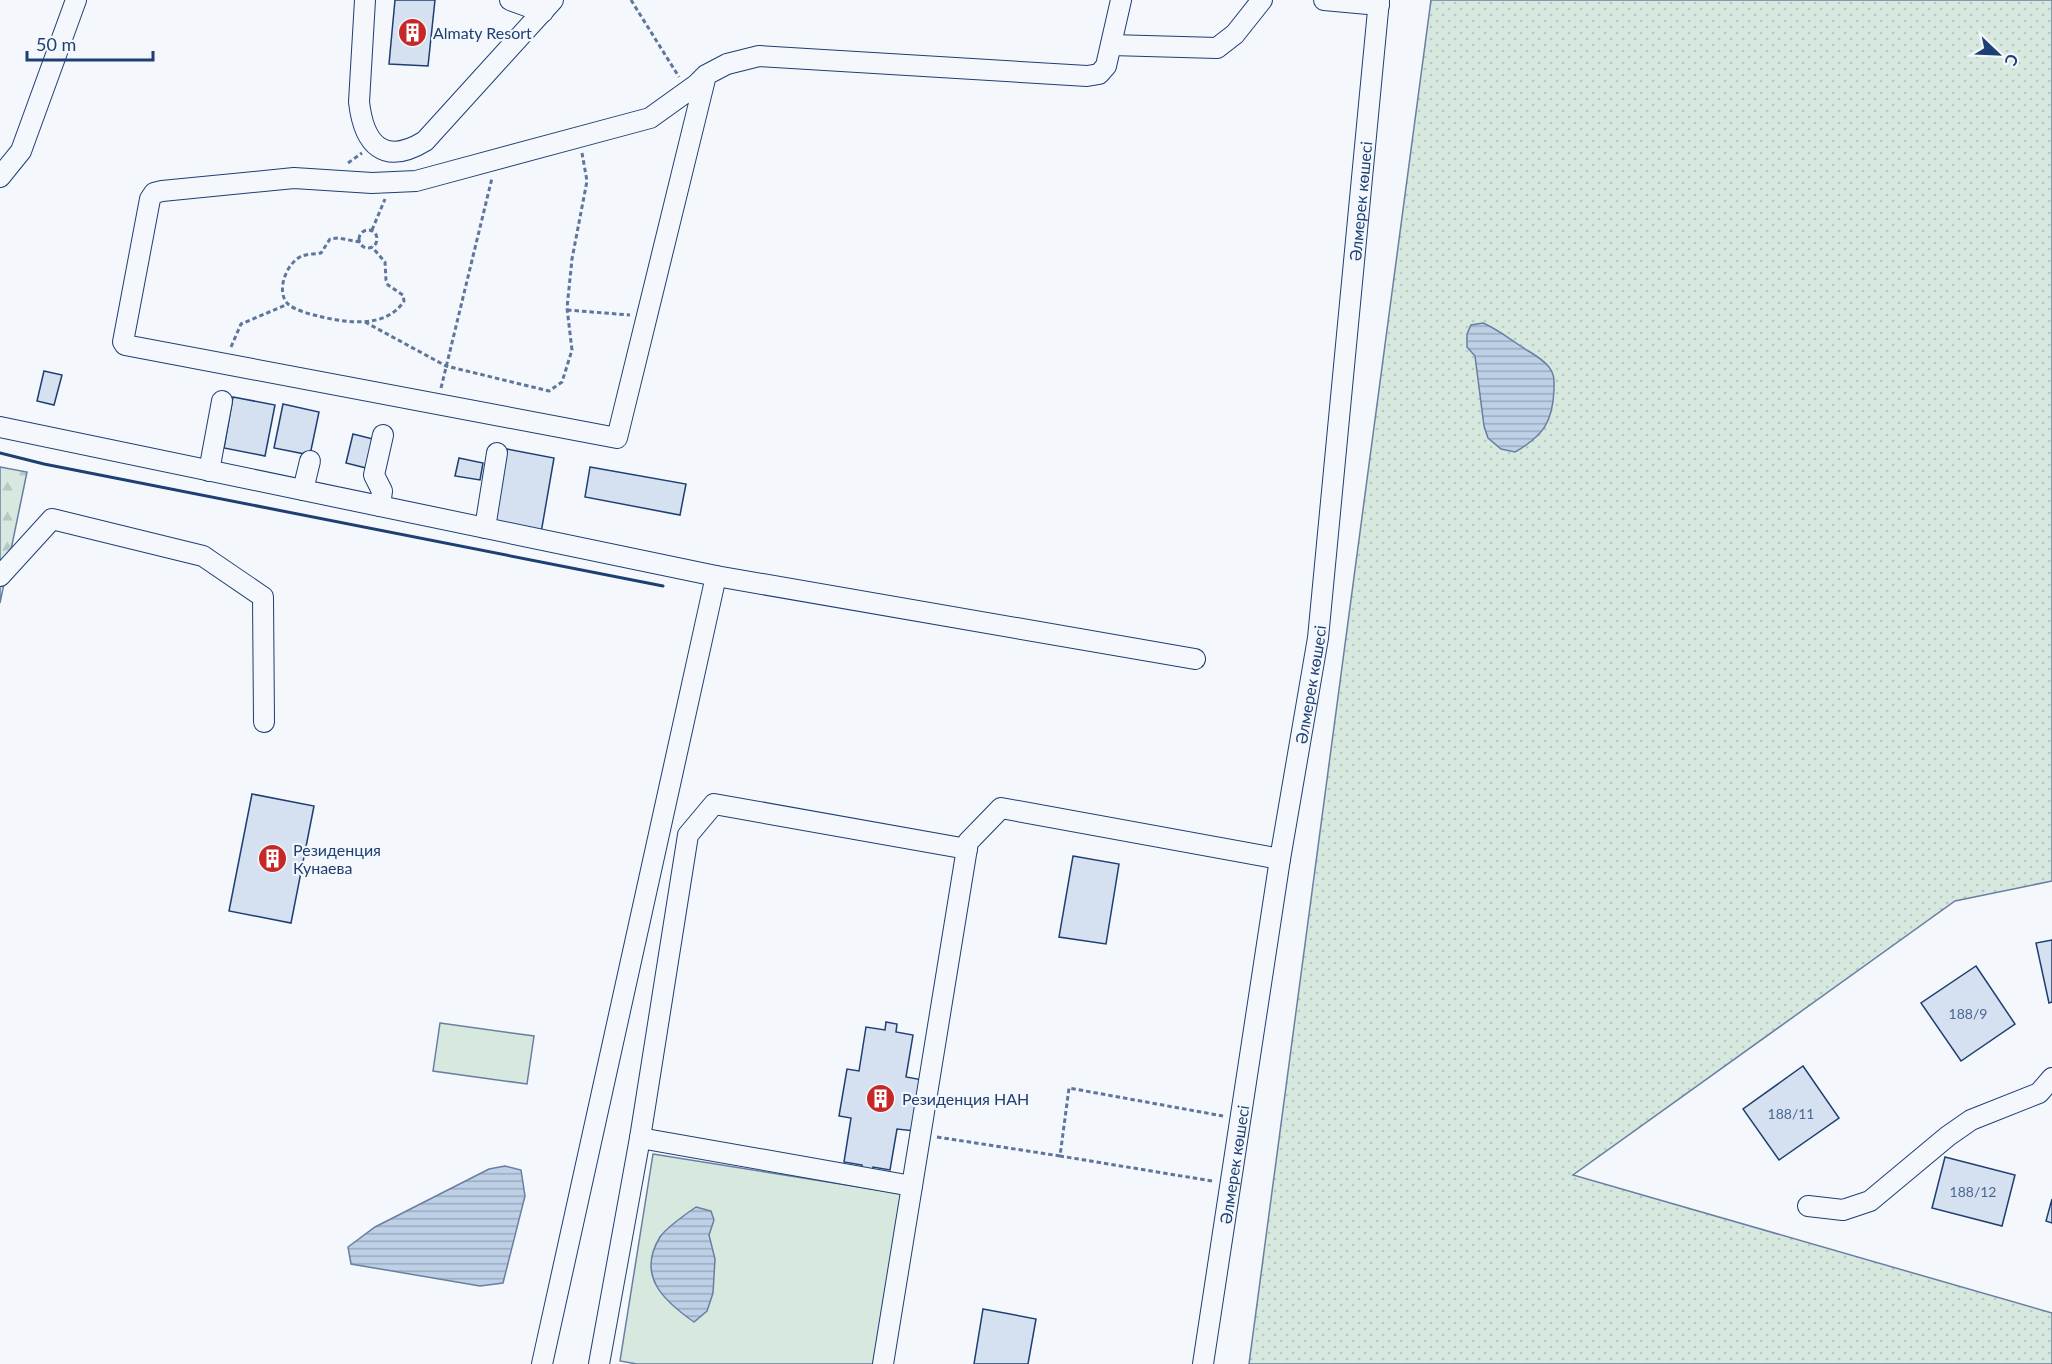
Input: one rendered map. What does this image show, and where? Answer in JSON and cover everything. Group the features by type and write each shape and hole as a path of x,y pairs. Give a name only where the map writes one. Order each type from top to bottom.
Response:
{"street":[{"path":"0,177 21,151 76,0"},
{"path":"365,0 360,66 360,117 373,145 382,150 398,153 412,149 425,141 548,6"},
{"path":"510,0 548,6"},
{"path":"706,75 617,438 125,345 123,342 150,199 154,193 294,178 372,183 416,181 650,118 706,75 727,64 759,56 1087,76 1099,74 1106,66 1121,0"},
{"path":"1111,45 1217,48 1235,34 1262,0"},
{"path":"1324,0 1379,2"},
{"name":"Әлмерек көшесі","path":"1203,1364 1280,859 1318,638 1379,2"},
{"path":"209,471 222,401"},
{"path":"0,427 716,576 1195,659"},
{"path":"380,506 382,491 374,474 383,435"},
{"path":"485,528 497,453"},
{"path":"303,490 310,461"},
{"path":"0,576 52,519 203,556 263,597 264,722"},
{"path":"542,1364 716,576"},
{"path":"599,1364 640,1138 688,835 714,804 967,849"},
{"path":"884,1364 968,842 1001,808 1280,859"},
{"path":"1808,1206 1843,1210 1870,1201 1948,1136 1971,1120 2046,1095 2052,1078"},
{"path":"640,1138 912,1185"}],"path":[{"path":"631,0 688,91"},
{"path":"364,322 446,366 549,391 562,382 572,350 567,310 572,259 587,181 579,136"},
{"path":"438,404 496,159"},
{"path":"372,230 392,182"},
{"path":"360,242 360,235 363,232 372,230"},
{"path":"372,230 377,237 377,242 372,247 365,247 360,242 330,239 321,254 302,256 291,266 283,281 283,296 288,304 307,313 338,321 364,322 391,314 400,307 404,300 403,295 388,285 385,262 372,247"},
{"path":"224,363 241,324 288,304"},
{"path":"567,310 647,317"},
{"path":"1060,1155 1068,1088 1240,1119"},
{"path":"920,1134 1060,1155 1230,1185"}],"green space":[{"path":"1431,0 2052,0 2052,881 1955,901 1573,1175 2052,1313 2052,1364 1249,1364"},
{"path":"0,467 27,472 0,603"},
{"path":"440,1023 534,1036 527,1084 433,1071"},
{"path":"653,1154 903,1194 875,1364 637,1364 620,1361"}],"water":[{"path":"1483,323 1539,357 1546,363 1553,375 1553,401 1549,419 1533,440 1515,452 1501,449 1488,438 1484,426 1475,356 1467,347 1467,334 1471,325"},
{"path":"505,1166 521,1170 525,1196 503,1283 480,1286 351,1264 348,1247 375,1227 489,1169"},
{"path":"696,1207 711,1211 714,1220 709,1235 715,1259 713,1293 707,1311 694,1322 664,1296 652,1275 651,1264 653,1251 660,1237 676,1221"}],"building":[{"name":"Almaty Resort","path":"395,0 435,0 428,66 389,64"},
{"path":"44,371 62,375 54,405 37,401"},
{"path":"233,397 275,405 265,456 224,448"},
{"path":"283,404 319,412 310,455 274,448"},
{"path":"353,434 373,439 366,468 346,463"},
{"path":"507,449 554,458 541,533 494,525"},
{"path":"459,458 483,463 480,480 455,476"},
{"path":"590,467 686,484 680,515 585,497"},
{"name":"Резиденция Кунаева","path":"252,794 314,806 291,923 229,911"},
{"path":"1073,856 1119,864 1106,944 1059,937"},
{"path":"2052,940 2052,1002 2049,1003 2036,943"},
{"path":"1976,966 2015,1024 1961,1061 1921,1003"},
{"name":"Резиденция НАН","path":"886,1022 897,1024 896,1032 913,1035 906,1077 923,1080 915,1131 897,1129 890,1170 873,1167 872,1174 860,1172 862,1165 844,1162 851,1118 839,1116 847,1069 859,1071 866,1027 885,1030"},
{"path":"1803,1066 1839,1118 1779,1160 1743,1109"},
{"path":"1945,1157 2015,1175 2002,1226 1932,1208"},
{"path":"2052,1199 2052,1223 2046,1221"},
{"path":"983,1309 1036,1319 1028,1364 974,1364"}],"wall":[{"path":"0,453 44,464 663,586"}],"place":[{"name":"Almaty Resort","path":"412,32"},
{"name":"Резиденция Кунаева","path":"272,858"},
{"name":"Резиденция НАН","path":"881,1098"}]}
